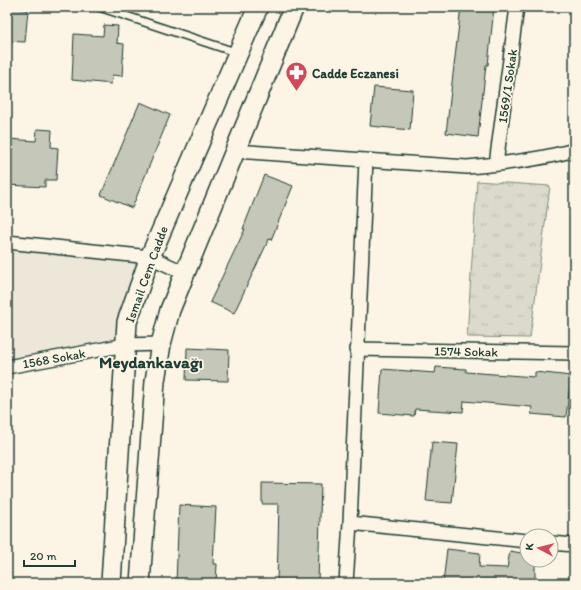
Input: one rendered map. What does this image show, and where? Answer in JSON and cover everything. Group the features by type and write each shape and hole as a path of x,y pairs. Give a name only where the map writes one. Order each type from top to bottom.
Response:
{"main road":[{"name":"Ismail Cem Cadde","path":"111,583 127,322 150,257 258,7"},
{"path":"140,583 155,381 160,344 170,310 294,7"}],"street":[{"name":"1569/1 Sokak","path":"496,164 517,7"},
{"path":"235,151 467,167 558,155 574,150"},
{"path":"346,583 366,160"},
{"path":"7,242 150,257 185,273"},
{"name":"1568 Sokak","path":"7,367 125,345 160,344"},
{"name":"1574 Sokak","path":"357,349 574,353"},
{"path":"350,523 519,540"},
{"path":"559,544 574,545"}],"lane":[{"path":"99,7 238,53"}],"shaded area":[{"path":"7,242 150,257 125,345 7,367"}],"green space":[{"path":"477,181 550,186 530,338 467,337"}],"building":[{"path":"7,7 21,7 21,9 28,10 25,42 7,41"},
{"path":"461,7 494,7 478,137 446,133"},
{"path":"104,25 118,26 117,43 124,44 122,76 112,75 111,84 72,80 74,34 103,36"},
{"path":"374,87 413,90 410,130 370,126"},
{"path":"140,102 170,115 132,208 101,195"},
{"path":"37,129 52,130 51,147 58,148 56,180 45,180 45,187 7,185 8,139 36,141"},
{"path":"264,175 293,186 271,240 269,239 234,313 210,302 245,229 243,229"},
{"path":"187,348 229,350 228,381 186,380"},
{"path":"436,367 466,369 466,372 535,377 535,372 571,376 566,417 531,414 532,407 464,401 463,412 415,409 414,416 379,413 382,369 435,373"},
{"path":"432,442 458,444 452,503 426,501"},
{"path":"262,483 321,484 318,583 277,583 279,504 262,504"},
{"path":"179,505 216,507 213,564 217,564 216,583 176,583"},
{"path":"447,549 480,553 479,567 507,568 510,551 519,553 519,568 535,568 535,583 443,583"}],"place":[{"name":"Cadde Eczanesi","path":"296,92"}],"district":[{"name":"Meydankavağı","path":"151,362"}]}
